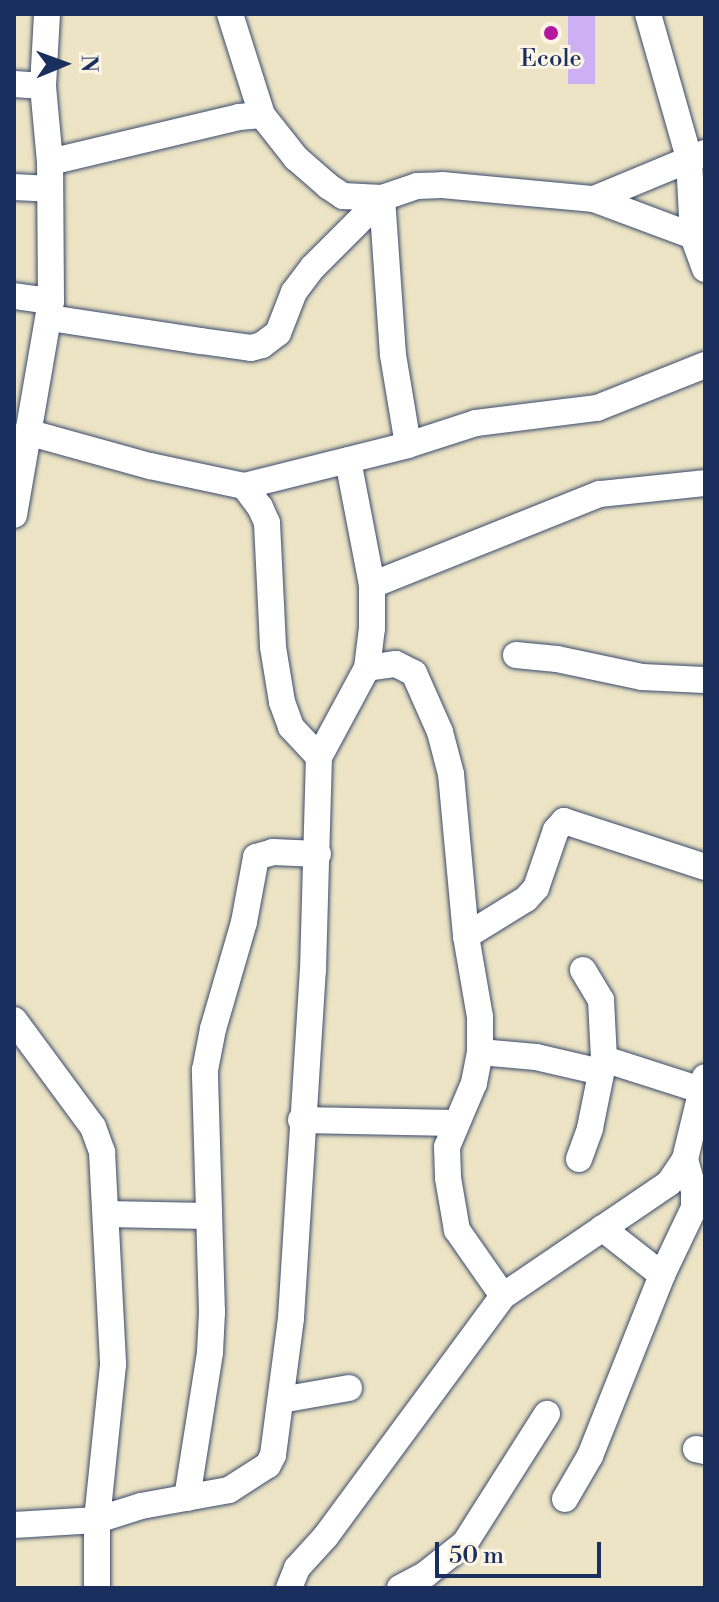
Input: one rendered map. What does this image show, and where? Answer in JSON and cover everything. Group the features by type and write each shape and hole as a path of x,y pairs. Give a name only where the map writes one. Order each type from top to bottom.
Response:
{"street":[{"path":"14,515 21,450 51,309 50,162 43,86 47,14"},
{"path":"230,14 262,115 296,158 343,196 382,198 417,186 442,185 594,199 693,236"},
{"path":"648,14 697,156 693,236 705,269"},
{"path":"14,84 43,86"},
{"path":"50,162 239,117 262,115"},
{"path":"594,199 697,156"},
{"path":"14,187 50,189"},
{"path":"14,296 51,309 201,341 251,348 262,345 278,333 294,292 313,267 382,198"},
{"path":"382,198 393,355 408,445"},
{"path":"21,450 150,466 244,486 408,445 476,423 618,403 705,365"},
{"path":"14,1525 97,1520 141,1506 229,1490 268,1465 275,1446 291,1318 318,854 319,757 367,668 372,585 348,460"},
{"path":"372,585 600,494 705,483"},
{"path":"244,486 260,507 267,523 273,647 282,702 291,727 319,757"},
{"path":"516,655 557,659 642,677 705,680"},
{"path":"367,668 396,664 414,673 440,732 451,774 466,936 480,1017 480,1052 474,1083 447,1147 457,1230 503,1296"},
{"path":"466,936 526,899 536,888 556,830 564,821 705,867"},
{"path":"187,1498 210,1352 212,1274 207,1216 205,1070 244,922 256,857 263,853 318,854"},
{"path":"579,1159 590,1128 602,1066 601,1000 583,970"},
{"path":"16,1025 98,1138 106,1214 113,1365 97,1520 97,1588"},
{"path":"289,1588 297,1568 326,1536 503,1296 669,1183 685,1159 703,1083 602,1066 480,1052"},
{"path":"301,1120 455,1123"},
{"path":"565,1499 590,1456 662,1275 694,1208 694,1191 685,1159"},
{"path":"106,1214 207,1216"},
{"path":"602,1228 662,1275"},
{"path":"281,1400 349,1388"},
{"path":"400,1588 426,1574 465,1543 547,1414"}],"building":[{"path":"568,14 595,14 595,84 568,84"}],"place":[{"name":"Ecole","path":"551,33"}]}
